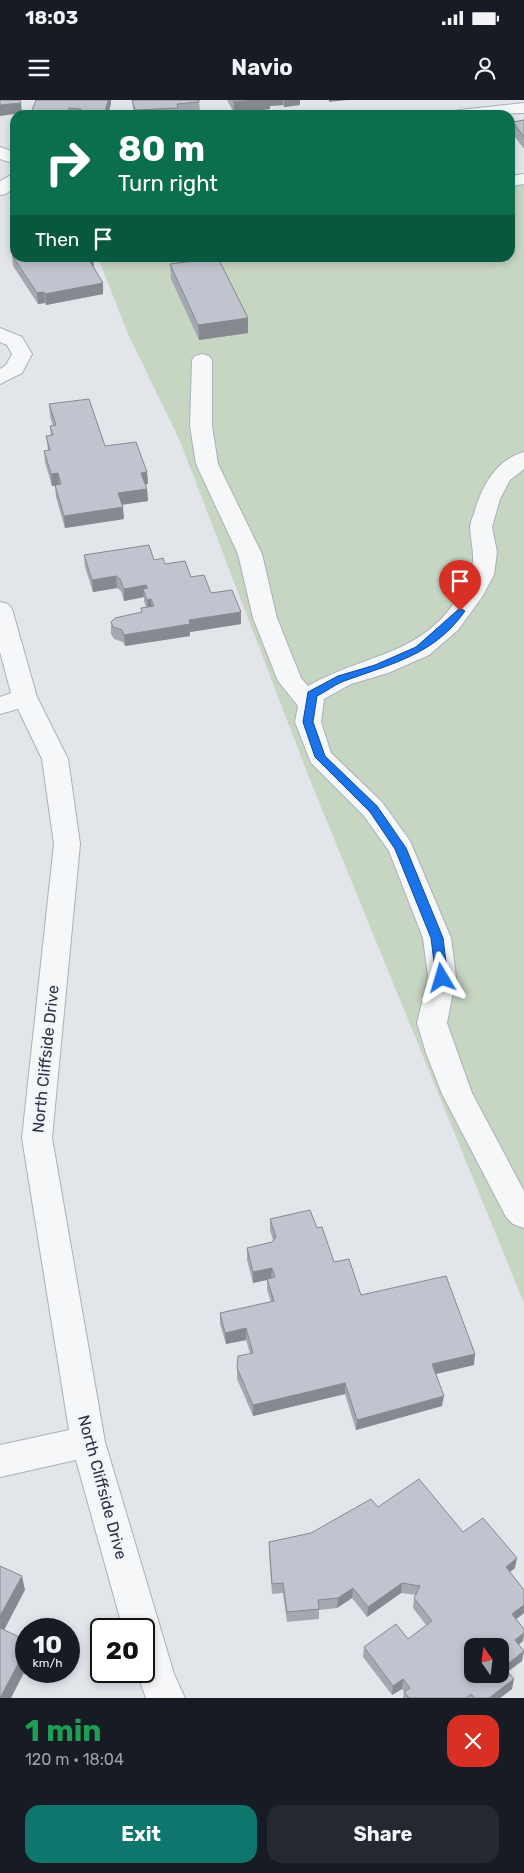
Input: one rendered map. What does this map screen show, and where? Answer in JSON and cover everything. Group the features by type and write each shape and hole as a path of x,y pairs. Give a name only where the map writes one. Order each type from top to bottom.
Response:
{"street":[{"path":"506,110 524,108"},
{"path":"0,190 10,182"},
{"path":"0,334 15,341 22,354 15,369 0,378"},
{"path":"202,360 201,426 207,464 250,554 265,618 290,681 310,705"},
{"path":"524,458 501,476 489,499 481,527 486,552 482,576 450,625 420,649 379,667 342,678 312,695 308,722 320,757 373,809 400,848 437,938 442,978 432,1023 441,1053 457,1094 517,1208 524,1215"},
{"name":"North Cliffside Drive","path":"0,609 13,701 55,759 68,844 37,1138 88,1442 139,1618"},
{"path":"0,1461 88,1442"},
{"path":"155,1673 166,1698"}],"green space":[{"path":"524,175 524,1303 308,775 180,441 129,336 100,262 515,262 515,176"}],"building":[{"path":"0,100 20,100 21,103 0,105"},
{"path":"36,100 108,100 106,110 69,108 68,110 32,110"},
{"path":"132,100 199,100 199,102 177,104 178,108 135,110"},
{"path":"233,100 256,100 234,102"},
{"path":"524,120 524,137 515,125 515,122"},
{"path":"17,262 90,262 103,283 45,294 44,292 37,293"},
{"path":"220,262 248,318 198,325 170,264"},
{"path":"89,399 105,446 136,442 147,472 141,473 147,489 118,493 123,507 64,516 55,485 61,484 58,473 51,474 44,451 50,450 46,436 53,435 50,426 56,425 49,404"},
{"path":"149,545 154,560 163,558 165,564 185,561 191,577 204,575 211,593 232,590 241,612 189,620 190,624 124,635 122,630 113,627 111,622 115,618 142,612 141,608 154,606 151,599 147,600 143,589 148,588 146,585 124,589 120,579 116,576 92,580 84,555"},
{"path":"310,1210 317,1228 322,1227 334,1262 349,1259 361,1295 446,1276 475,1354 432,1364 444,1396 357,1420 345,1383 253,1405 237,1368 238,1356 253,1353 246,1328 225,1333 220,1313 274,1301 267,1279 275,1277 272,1268 253,1272 247,1248 272,1242 276,1237 270,1219"},
{"path":"419,1479 463,1532 483,1518 517,1558 506,1567 524,1590 524,1605 512,1614 524,1629 524,1633 515,1640 524,1651 509,1663 509,1638 464,1638 464,1683 509,1683 489,1698 475,1698 471,1694 466,1698 409,1698 404,1692 410,1688 403,1679 393,1686 364,1647 396,1624 408,1639 432,1621 414,1598 420,1586 402,1583 368,1607 353,1588 338,1598 318,1600 319,1609 287,1612 283,1583 272,1584 269,1542 311,1533 371,1499 378,1507"},
{"path":"0,1566 22,1576 0,1616"},
{"path":"0,1628 15,1635 15,1670 0,1698"},
{"path":"509,1673 514,1679 509,1683"}],"route":[{"path":"442,978 437,938 400,848 373,809 320,757 308,722 312,695 342,678 379,667 420,649 450,625 460,611"}]}
